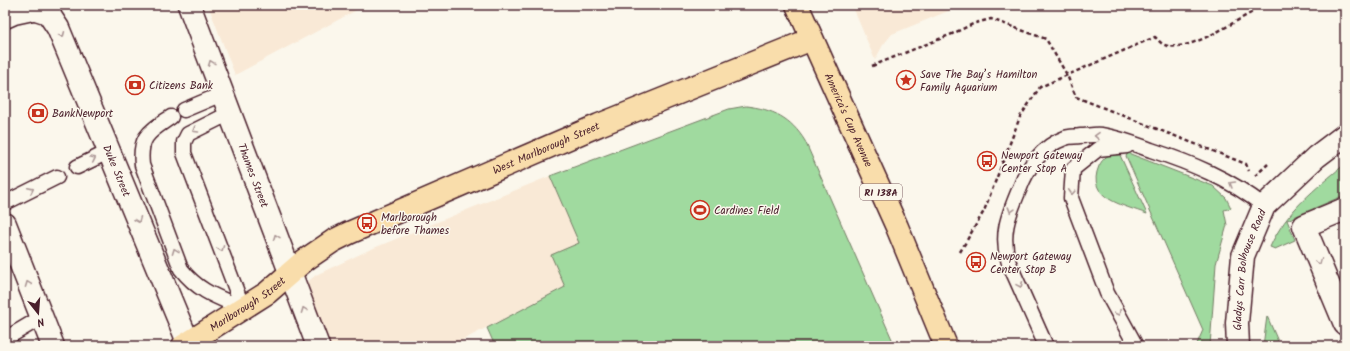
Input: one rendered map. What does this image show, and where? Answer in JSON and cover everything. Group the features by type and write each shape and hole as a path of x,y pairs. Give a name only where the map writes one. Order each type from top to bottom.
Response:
{"main road":[{"name":"America's Cup Avenue","path":"796,5 897,227 946,346"},
{"name":"West Marlborough Street","path":"290,273 320,249 356,230 599,125 812,39"},
{"name":"Marlborough Street","path":"185,344 268,293 290,273"}],"street":[{"name":"Thames Street","path":"189,5 318,346"},
{"name":"Duke Street","path":"24,10 48,13 56,23 110,151 185,344"},
{"name":"Gladys Carr Bolhouse Road","path":"1238,346 1237,323 1244,256 1251,233 1264,206 1316,157 1345,135"},
{"path":"1345,209 1304,226 1345,324"},
{"path":"5,224 53,346"}],"lane":[{"path":"184,110 226,103"},
{"path":"226,103 188,134 184,142 184,153 243,308"},
{"path":"171,117 148,133 140,149 142,165 181,269 191,282 203,290 243,308"},
{"path":"1046,346 1005,249 1004,234 1025,173 1038,156 1051,145 1066,137 1100,135 1138,145 1182,160 1222,178 1264,206"},
{"path":"1136,346 1107,293 1071,198 1073,169 1098,149 1138,145"},
{"path":"76,167 110,151"},
{"path":"5,203 57,177"},
{"path":"5,339 42,318"}],"path":[{"path":"960,252 984,212 1020,117 1040,87 1155,37 1162,44 1169,46 1190,44 1251,14 1248,5"},
{"path":"872,66 952,34 975,22 991,19 1046,39 1067,75 1076,97 1246,164 1252,178 1268,164"}],"shaded area":[{"path":"208,5 366,5 235,75"},
{"path":"852,5 963,5 892,34 883,45 875,60"},
{"path":"550,176 579,243 565,287 451,346 331,346 305,284 316,275 369,250"}],"green space":[{"name":"Cardines Field","path":"746,106 773,112 780,116 794,126 805,141 895,346 495,346 487,328 565,287 551,255 579,243 550,176 729,109"},
{"path":"1115,153 1119,153 1147,214 1118,204 1109,199 1097,186 1096,177 1099,166 1104,158"},
{"path":"1128,153 1213,186 1226,198 1231,208 1224,210 1227,225 1216,264 1210,346 1196,346 1203,330 1126,156"},
{"path":"1345,164 1345,195 1287,220 1295,240 1275,249 1270,247 1284,222 1302,201"},
{"path":"1267,316 1280,346 1263,346"}],"place":[{"name":"Save The Bay’s Hamilton Family Aquarium","path":"906,80"},
{"name":"Citizens Bank","path":"135,85"},
{"name":"BankNewport","path":"38,113"},
{"name":"Newport Gateway Center Stop A","path":"987,161"},
{"name":"Cardines Field","path":"700,210"},
{"name":"Marlborough before Thames","path":"367,223"},
{"name":"Newport Gateway Center Stop B","path":"976,262"}]}
